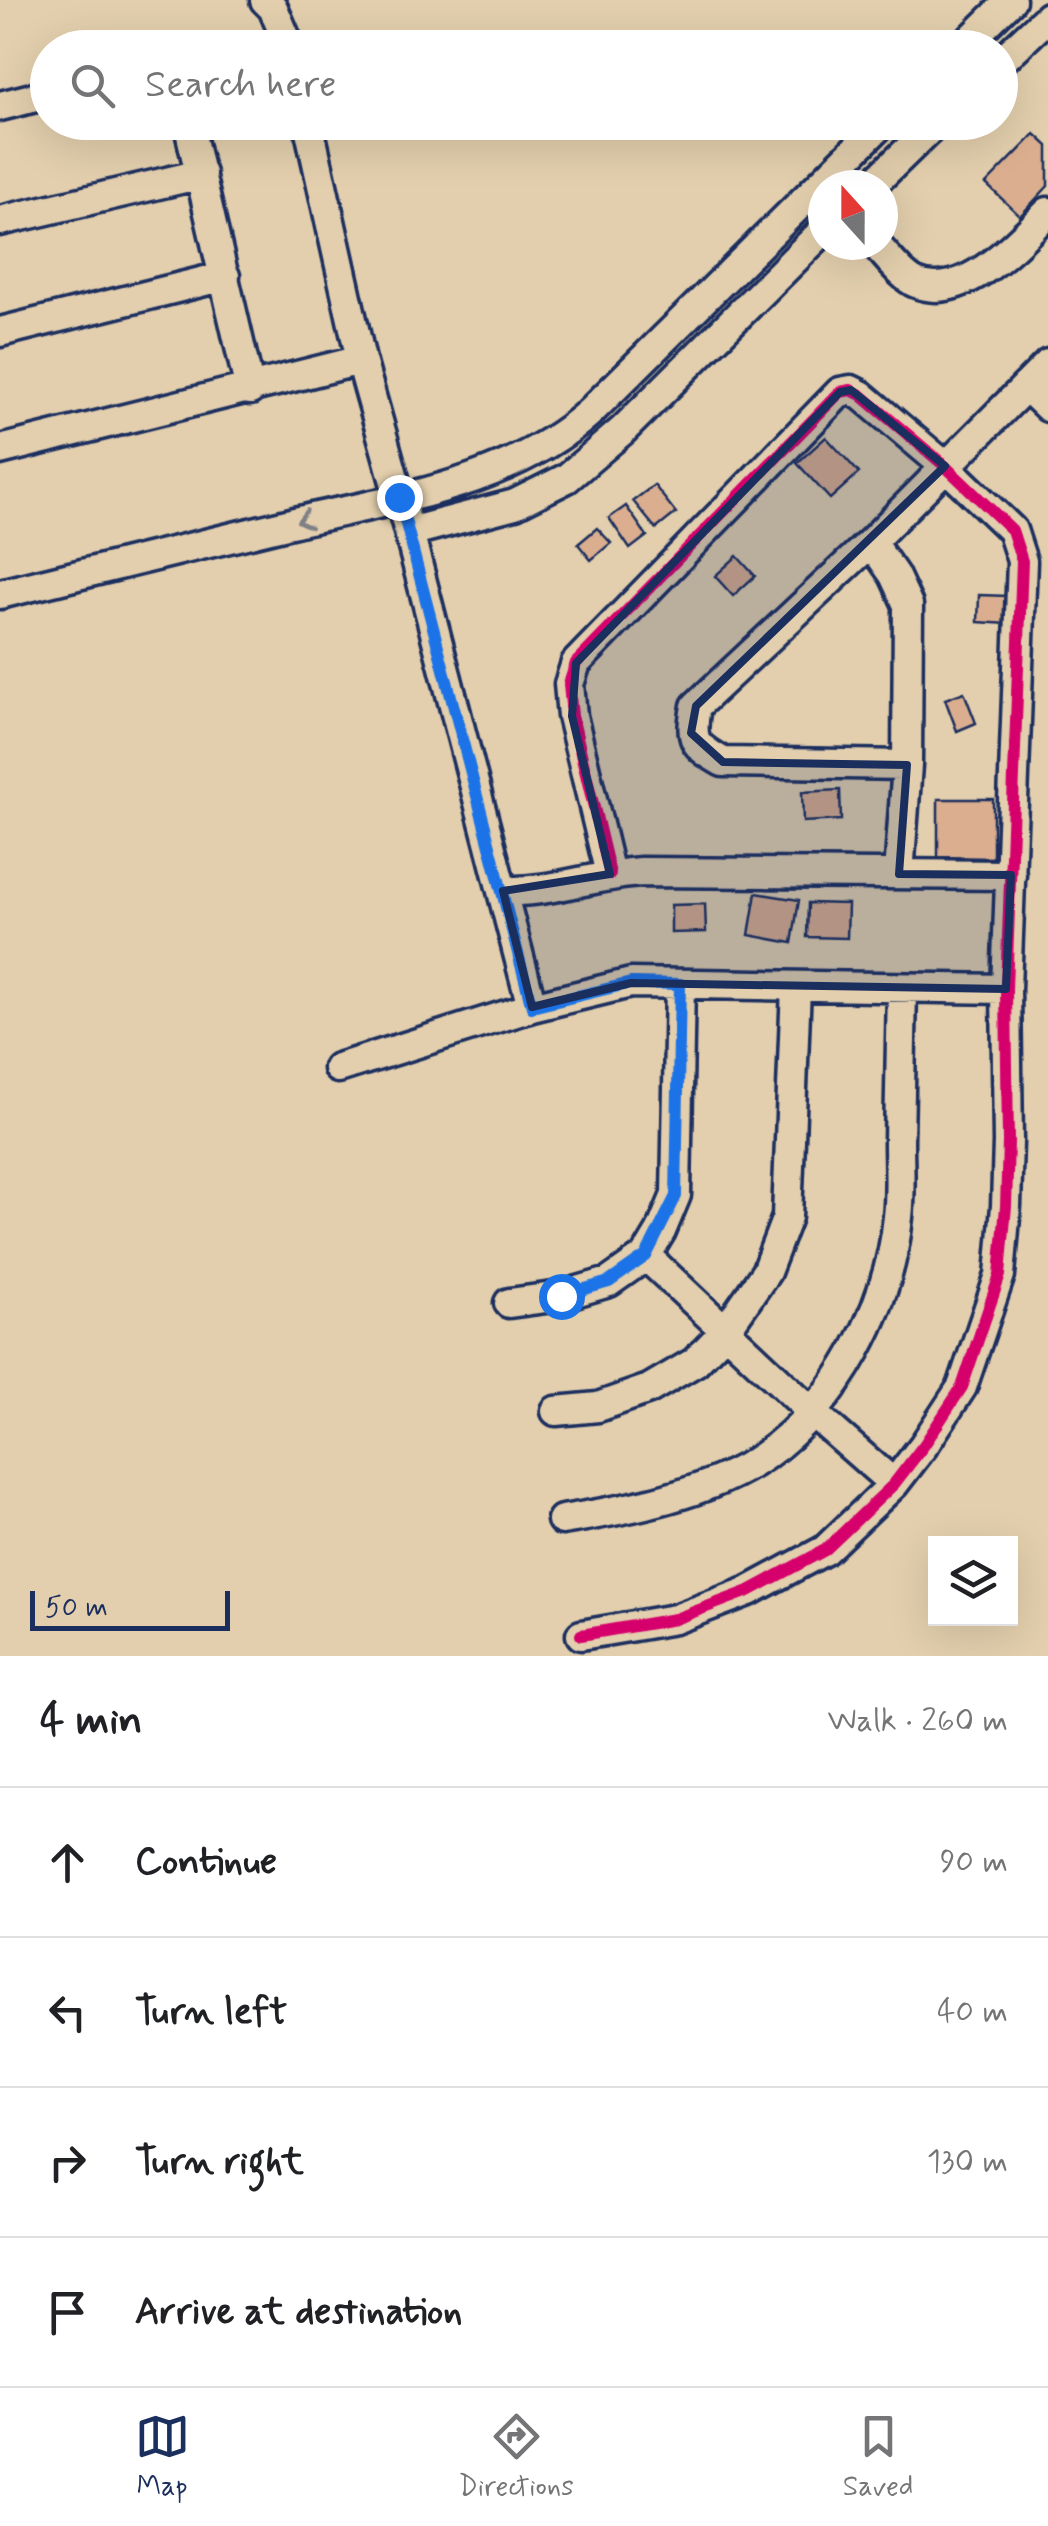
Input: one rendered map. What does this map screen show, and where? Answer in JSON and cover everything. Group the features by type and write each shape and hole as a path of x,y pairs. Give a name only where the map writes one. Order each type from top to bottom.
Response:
{"street":[{"path":"265,0 282,30"},
{"path":"980,30 1011,0"},
{"path":"1018,45 1048,17"},
{"path":"0,106 30,98"},
{"path":"192,140 250,390"},
{"path":"312,140 361,360 532,1007"},
{"path":"837,170 866,140"},
{"path":"887,170 918,140"},
{"path":"0,221 201,174"},
{"path":"0,594 399,497 497,470 534,454 570,431 808,200"},
{"path":"892,260 915,282 945,287 995,264 1048,212"},
{"path":"409,532 516,504 568,478 623,430 808,246"},
{"path":"0,332 225,276"},
{"path":"0,450 361,360"},
{"path":"908,764 723,762 701,750 691,733 696,706 871,542 1048,364"},
{"path":"1026,386 1048,407"},
{"path":"581,1634 675,1618 749,1591 825,1550 894,1484 962,1387 1000,1275 1008,1142 1006,990 1022,561 1012,530 945,466 861,395 851,390 840,392 576,663 569,684 572,716 610,874"},
{"path":"871,542 894,575 908,605 908,764 899,874"},
{"path":"503,892 554,888 610,874 1012,875"},
{"path":"338,1068 532,1007 631,983 1006,990"},
{"path":"510,1303 561,1296 609,1282 646,1256 676,1196 680,984"},
{"path":"556,1411 598,1406 649,1390 695,1362 725,1331 766,1272 787,1217 796,986"},
{"path":"562,1520 616,1512 695,1490 762,1457 813,1413 859,1346 888,1276 898,1216 902,988"},
{"path":"646,1256 894,1484"}],"highlighted area":[{"path":"851,390 945,466 696,706 691,733 723,762 907,765 899,874 1011,875 1006,989 631,983 532,1007 503,891 610,874 572,716 576,663 840,392"}],"building":[{"path":"1035,134 1048,146 1048,186 1020,216 986,184"},
{"path":"826,437 859,473 830,499 797,463"},
{"path":"654,485 676,513 656,529 633,501"},
{"path":"626,506 647,536 630,549 609,518"},
{"path":"597,528 611,543 591,560 578,544"},
{"path":"737,556 755,576 733,596 715,576"},
{"path":"979,595 1008,596 1007,624 978,622"},
{"path":"964,692 976,723 957,731 945,699"},
{"path":"840,790 841,820 803,822 802,792"},
{"path":"938,799 993,799 993,858 938,857"},
{"path":"756,893 799,900 792,943 749,935"},
{"path":"808,903 848,904 847,938 807,937"},
{"path":"705,904 706,932 671,933 671,905"}],"cycle path":[{"path":"581,1635 675,1619 749,1591 825,1550 894,1484 962,1387 1000,1275 1008,1142 1006,989 1022,561 1012,530 945,466 861,395 851,390 840,392 576,663 569,684 572,716 610,874"}],"route":[{"path":"399,497 532,1007 631,983 680,984 676,1196 646,1256 609,1282 561,1296"}]}
